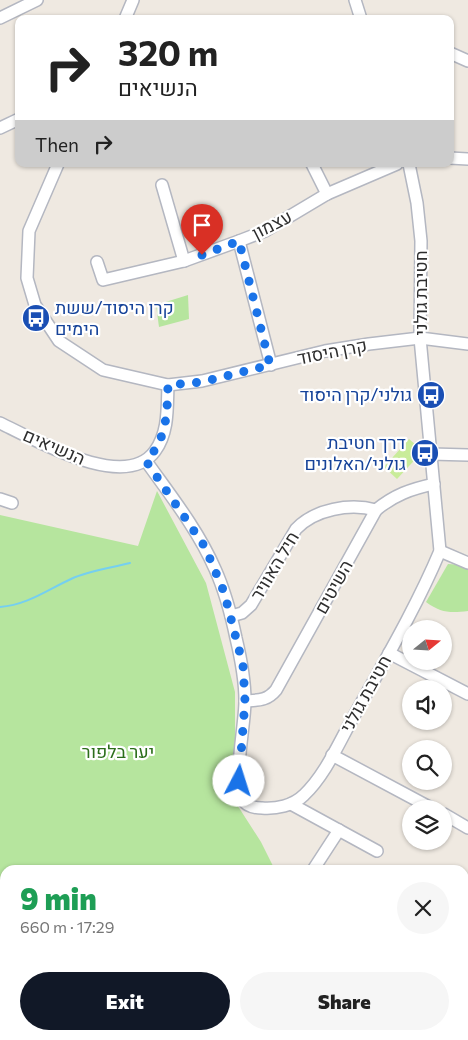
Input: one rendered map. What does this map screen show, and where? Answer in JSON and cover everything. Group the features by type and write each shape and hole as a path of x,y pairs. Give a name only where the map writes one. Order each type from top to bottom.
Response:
{"street":[{"path":"0,18 37,0"},
{"path":"127,15 133,0"},
{"path":"355,0 359,15"},
{"path":"454,55 468,61"},
{"path":"0,128 15,121"},
{"path":"454,158 468,159"},
{"name":"קרן היסוד","path":"57,167 29,230 27,278 35,305 59,341 82,358 103,370 168,385 202,382 325,351 420,338 468,344"},
{"path":"314,167 327,194"},
{"name":"עצמון","path":"97,262 103,280 184,261 265,231 327,194 390,167"},
{"name":"חטיבת גולני","path":"291,804 302,797 312,786 332,755 389,653 440,552 420,338 421,241 417,203 410,167"},
{"path":"162,185 184,261"},
{"path":"239,241 270,365"},
{"path":"168,385 166,426 155,452 146,461 205,547 224,592 231,616 243,665 245,701 239,781 242,799 248,806 266,808 291,804 377,851"},
{"name":"הנשיאים","path":"0,423 70,456 93,463 114,467 146,461"},
{"path":"431,454 468,455"},
{"name":"השיטים","path":"245,701 262,700 271,697 276,690 376,510 390,499 406,491 434,484"},
{"path":"0,499 12,503"},
{"name":"חיל האוויר","path":"231,616 242,613 251,605 296,529 303,522 314,516 352,506 376,510"},
{"path":"440,552 468,563"},
{"path":"389,653 468,694"},
{"path":"332,755 417,800"},
{"path":"452,817 467,824"},
{"path":"315,865 339,830"}],"green space":[{"path":"188,295 189,319 159,327 156,305"},
{"path":"409,439 423,451 397,479 384,467"},
{"name":"יער בלפור","path":"157,491 206,583 235,692 235,760 232,784 234,800 261,842 272,865 0,865 0,515 138,546"},
{"path":"448,564 462,565 468,569 468,611 446,611 426,602"}],"waterway":[{"path":"0,607 28,600 78,576 130,563"}],"place":[{"name":"קרן היסוד/ששת הימים","path":"36,318"},
{"name":"גולני/קרן היסוד","path":"431,395"},
{"name":"דרך חטיבת גולני/האלונים","path":"425,453"}],"route":[{"path":"202,255 239,241 270,365 202,382 168,385 166,426 162,440 155,452 146,461 205,547 224,592 231,616 243,665 245,701 239,781"}]}
